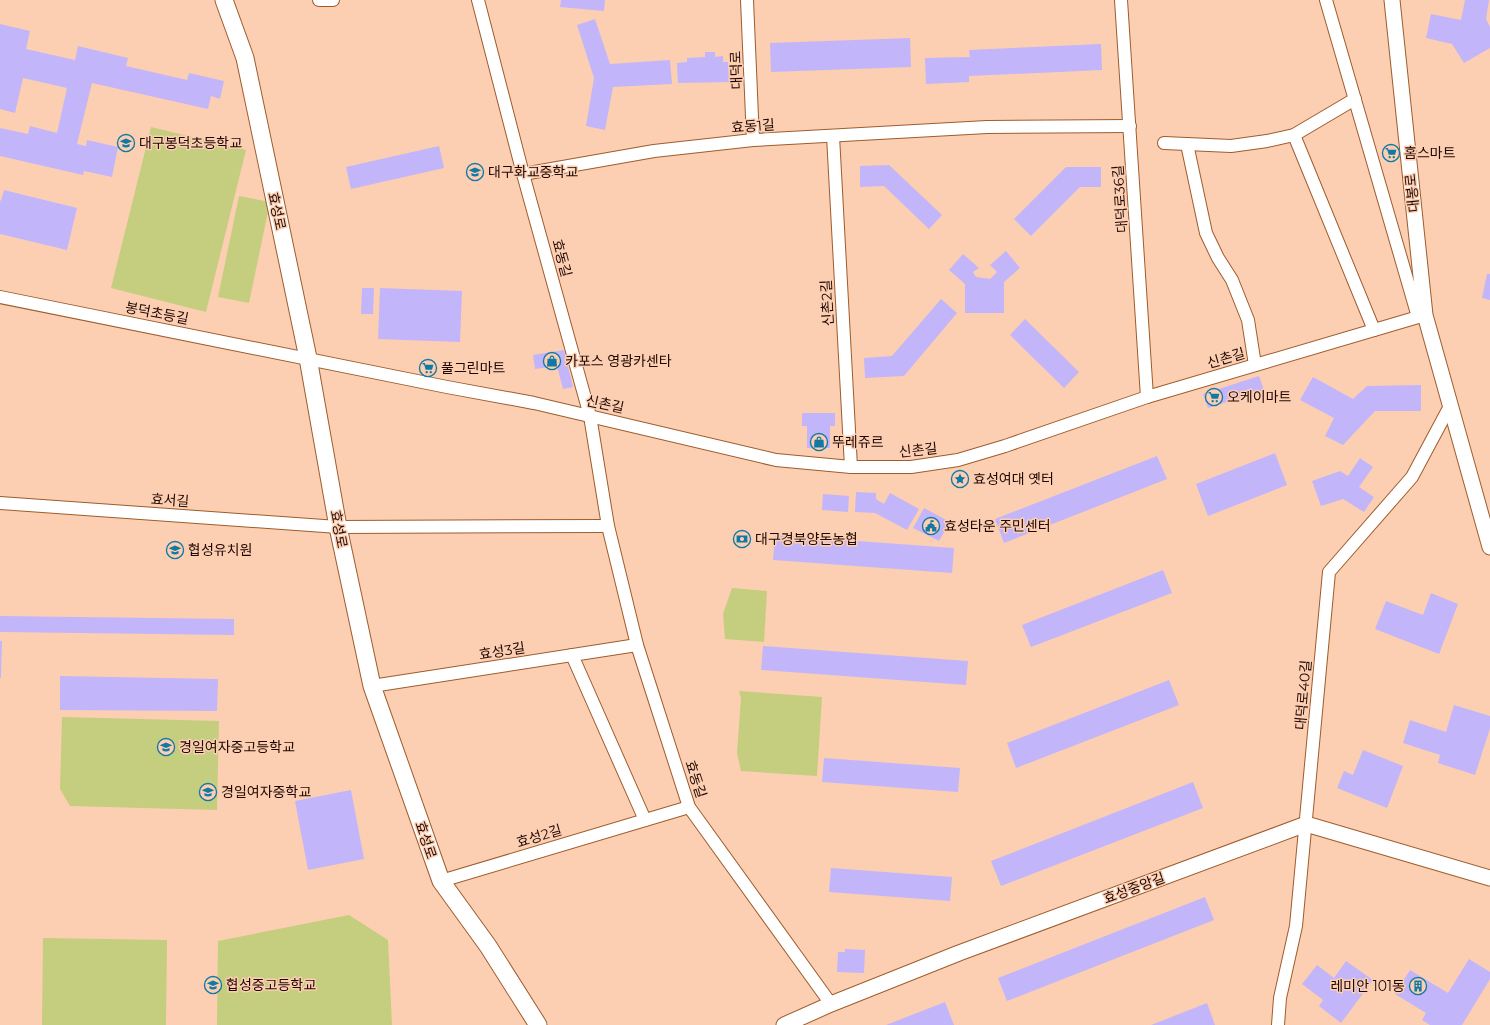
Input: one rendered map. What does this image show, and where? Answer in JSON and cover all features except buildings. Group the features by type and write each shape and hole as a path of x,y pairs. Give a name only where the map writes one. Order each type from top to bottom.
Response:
{"main road":[{"name":"효성로","path":"224,0 245,58 308,358 338,527 372,686 441,881 488,946 538,1025"}],"street":[{"path":"319,0 333,0"},
{"name":"효동길","path":"478,0 590,416 608,526 637,645 689,807 832,1004"},
{"name":"대덕로","path":"747,0 753,140"},
{"name":"대덕로36길","path":"1121,0 1147,397"},
{"path":"1326,0 1421,316"},
{"name":"대봉로","path":"1392,0 1421,316 1450,406 1490,547"},
{"path":"1164,143 1231,146 1267,141 1294,135 1355,99"},
{"name":"효동1길","path":"524,174 654,151 753,140 987,127 1130,126"},
{"path":"1294,135 1374,330"},
{"name":"신촌2길","path":"833,136 852,467"},
{"path":"1187,144 1206,233 1218,258 1232,280 1248,320 1255,365"},
{"name":"봉덕초등길","path":"0,297 308,358"},
{"name":"신촌길","path":"308,358 534,403 776,460 852,467 911,467 958,460 1010,444 1147,397 1421,316"},
{"name":"대덕로40길","path":"1278,1025 1280,998 1296,926 1329,572 1412,477 1450,406"},
{"name":"효서길","path":"0,503 338,527"},
{"path":"338,527 608,526"},
{"name":"효성3길","path":"372,686 637,645"},
{"path":"572,655 645,820"},
{"name":"효성2길","path":"441,881 689,807"},
{"path":"1306,824 1490,878"},
{"name":"효성중앙길","path":"784,1025 966,950 1306,824"}],"green space":[{"path":"151,127 246,150 206,312 111,288"},
{"path":"239,196 270,202 249,303 218,297"},
{"path":"732,588 767,591 764,642 725,639 723,614"},
{"path":"739,691 822,697 817,776 741,771 737,753 741,698"},
{"path":"62,717 219,721 217,810 70,806 60,789"},
{"path":"349,915 388,940 392,1025 217,1025 218,941"},
{"path":"43,938 167,940 166,1025 42,1025"}],"place":[{"name":"대구봉덕초등학교","path":"126,143"},
{"name":"홈스마트","path":"1391,153"},
{"name":"대구화교중학교","path":"475,172"},
{"name":"카포스 영광카센타","path":"552,361"},
{"name":"풀그린마트","path":"428,368"},
{"name":"오케이마트","path":"1214,397"},
{"name":"뚜레쥬르","path":"819,442"},
{"name":"효성여대 옛터","path":"960,479"},
{"name":"효성타운 주민센터","path":"931,526"},
{"name":"대구경북양돈농협","path":"742,539"},
{"name":"협성유치원","path":"175,550"},
{"name":"경일여자중고등학교","path":"166,747"},
{"name":"경일여자중학교","path":"208,792"},
{"name":"협성중고등학교","path":"213,985"},
{"name":"레미안 101동","path":"1418,986"}]}
